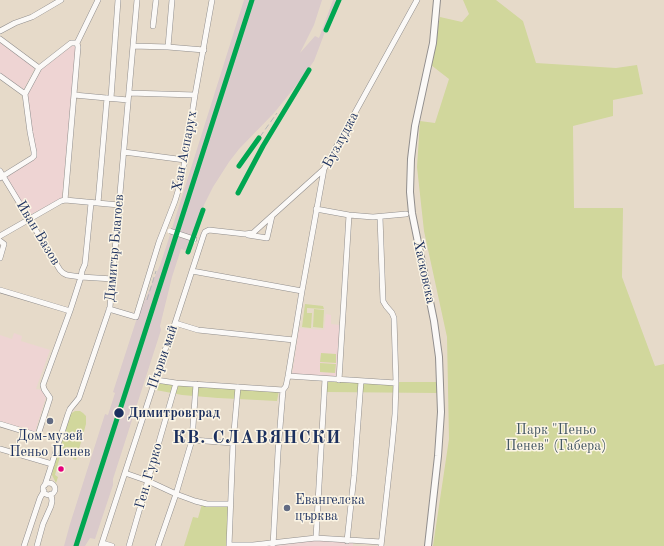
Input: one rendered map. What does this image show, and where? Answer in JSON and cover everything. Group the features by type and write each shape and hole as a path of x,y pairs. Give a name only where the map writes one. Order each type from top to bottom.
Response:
{"main road":[{"name":"Хасковска","path":"428,546 438,456 441,412 440,358 412,214 410,192 411,159 416,126 433,43 437,0"}],"street":[{"path":"0,31 15,23 32,17 61,0"},
{"path":"65,200 78,47 77,42 98,0"},
{"path":"98,204 118,0"},
{"name":"Димитър Благоев","path":"45,485 69,411 79,398 109,309 113,280 137,0"},
{"path":"153,26 156,0"},
{"path":"168,47 172,0"},
{"name":"Хан Аспарух","path":"109,309 136,317 159,242 175,201 185,160 212,0"},
{"name":"Бузлуджа","path":"273,544 283,390 286,386 288,376 324,169 417,0"},
{"path":"0,39 39,68"},
{"path":"1,174 34,156 25,94 39,68 71,43 77,42"},
{"path":"133,46 204,50"},
{"path":"0,76 25,94"},
{"path":"128,93 196,95"},
{"path":"74,95 128,100"},
{"path":"124,152 185,160"},
{"path":"245,234 253,233 324,169"},
{"name":"Иван Вазов","path":"1,174 63,273 81,277 113,280"},
{"path":"0,236 58,202 65,200 119,205"},
{"path":"0,424 36,436 38,435 50,398 43,385 70,311 85,264 91,203"},
{"path":"316,209 380,217 406,214"},
{"path":"339,380 349,214"},
{"path":"245,234 267,238 272,216"},
{"path":"238,387 233,444 229,546 273,544 316,538 381,544 395,414 396,383 394,318 383,301 380,217"},
{"name":"Първи май","path":"101,544 203,236 205,232 209,230 245,234"},
{"path":"170,231 194,239 194,241"},
{"path":"0,241 4,244 0,258"},
{"path":"192,271 302,291"},
{"path":"0,290 70,311"},
{"path":"175,323 198,330 294,340"},
{"path":"288,376 361,382 396,383"},
{"path":"316,538 325,379"},
{"path":"156,380 176,383 283,390"},
{"path":"347,541 354,476 361,382"},
{"name":"Ген. Гурко","path":"129,546 176,383"},
{"path":"158,546 176,494 192,440 196,384"},
{"path":"192,440 233,444"},
{"path":"0,449 52,464 52,477 55,490 54,493 51,494 51,503 37,546"},
{"path":"125,473 195,501 207,504 230,504"},
{"path":"24,546 40,498 44,491 43,489 48,483 53,484"},
{"path":"44,491 46,494 51,494"},
{"path":"101,544 112,546"}],"shaded area":[{"path":"244,0 322,0 314,25 300,53 315,36 319,38 333,0 337,0 314,61 274,113 239,149 229,162 213,187 204,205 187,251 181,249 172,277 160,326 161,330 95,539 90,538 85,546 64,546 105,414 108,415 115,393 113,392 136,321 160,265 168,241"},
{"path":"0,42 35,68 23,91 0,73"},
{"path":"73,45 76,47 62,198 30,215 5,176 35,158 27,94 42,69"},
{"path":"326,314 331,315 331,324 340,325 336,378 292,375 299,328 324,330"},
{"path":"14,333 22,336 21,341 50,350 36,389 42,390 46,397 35,432 0,421 0,335 12,339"},
{"path":"313,540 353,541 353,546 274,546"}],"green space":[{"name":"Парк \"Пеньо Пенев\" (Габера)","path":"463,0 496,0 523,21 536,63 616,68 637,65 643,94 613,100 613,116 573,126 574,208 623,208 622,277 655,366 664,364 664,546 433,546 449,439 447,337 424,231 417,167 420,121 435,123 449,79 431,65 440,17 462,22 469,14"},
{"path":"305,304 323,306 324,309 307,308 307,313 312,313 311,328 302,327"},
{"path":"314,309 324,310 323,328 313,327"},
{"path":"321,353 336,354 336,363 320,362"},
{"path":"320,363 336,364 335,373 320,372"},
{"path":"158,380 279,390 277,401 218,398 182,395 156,390"},
{"path":"326,382 437,382 437,393 326,392"},
{"path":"75,411 80,411 86,416 86,424 76,460 73,459 74,456 69,447 62,449 55,475 58,477 56,483 52,475 53,467 70,414"},
{"path":"202,504 229,506 226,546 184,546 193,517 198,518"}],"railway":[{"path":"76,546 252,0"},
{"path":"326,30 339,0"},
{"path":"238,193 263,146 309,70"},
{"path":"239,166 277,113"},
{"path":"188,252 203,210"},
{"path":"147,300 156,271"}],"transit line":[{"path":"76,546 252,0"},
{"path":"326,30 339,0"},
{"path":"238,193 263,146 309,70"},
{"path":"239,166 259,138"},
{"path":"188,252 203,210"}],"place":[{"name":"Димитровград","path":"119,413"},
{"name":"Дом-музей Пеньо Пенев","path":"50,421"},
{"name":"Евангелска църква","path":"287,508"}],"district":[{"name":"КВ. СЛАВЯНСКИ","path":"257,438"}]}
